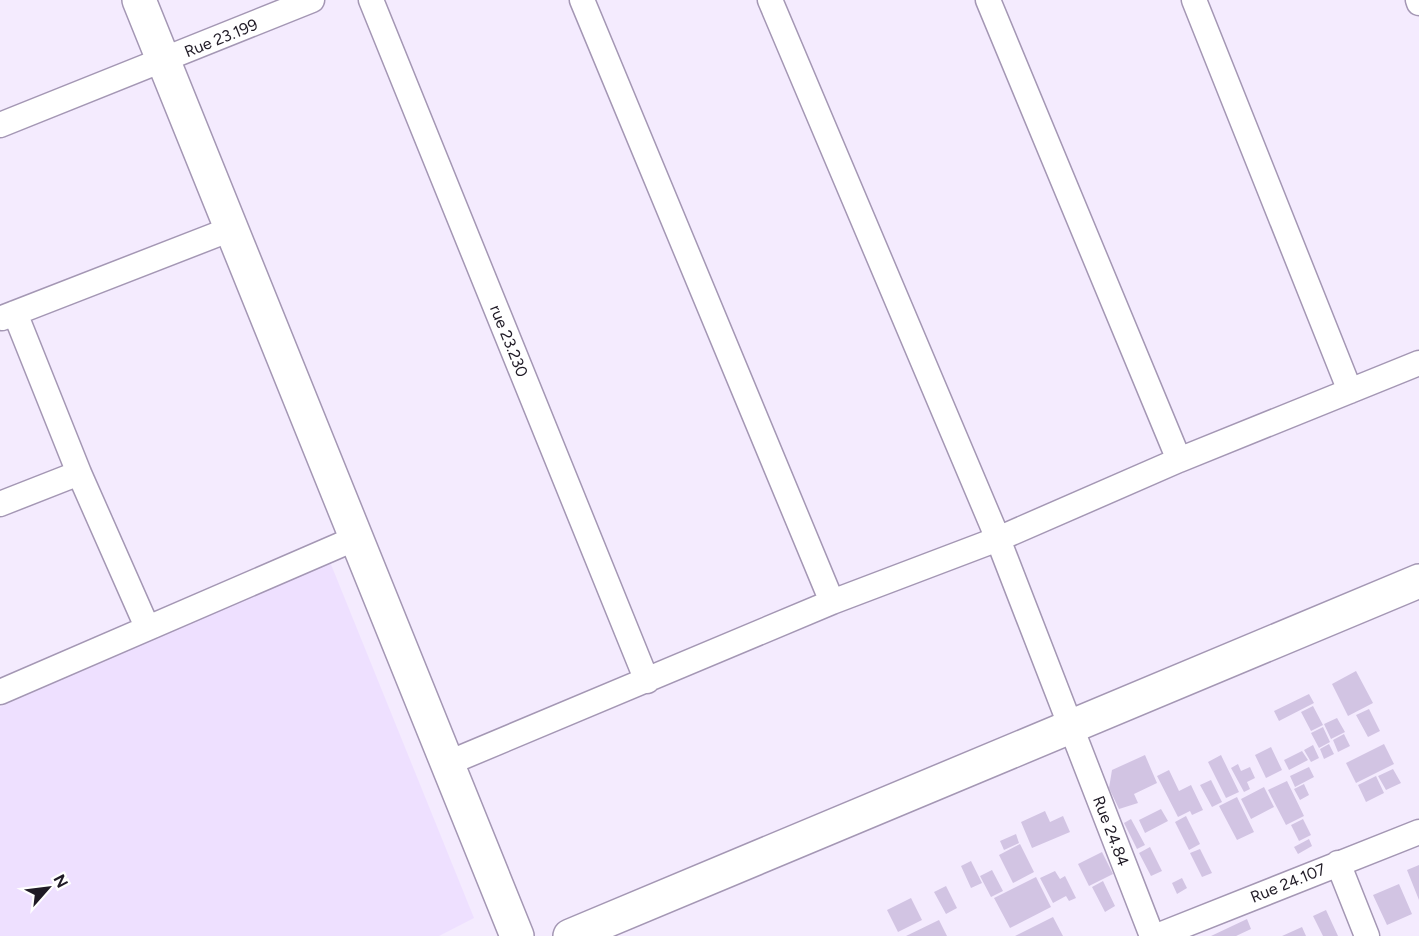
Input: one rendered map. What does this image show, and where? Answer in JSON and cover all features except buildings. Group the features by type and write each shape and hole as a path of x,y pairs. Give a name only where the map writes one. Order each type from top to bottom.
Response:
{"street":[{"path":"139,0 354,539 517,936"},
{"name":"Rue 23.199","path":"0,125 164,62 312,0"},
{"name":"rue 23.230","path":"371,0 647,681"},
{"path":"582,0 832,602"},
{"name":"Rue 24.84","path":"771,0 998,539 1152,936"},
{"path":"988,0 1179,460"},
{"path":"1194,0 1350,391"},
{"path":"147,627 8,316 231,229"},
{"path":"446,764 832,602 998,539 1179,460 1419,363"},
{"path":"0,504 79,473"},
{"path":"0,692 354,539"},
{"path":"570,936 1419,581"},
{"name":"Rue 24.107","path":"1157,936 1419,832"},
{"path":"1338,863 1366,936"}],"shaded area":[{"path":"330,562 474,918 439,936 0,936 0,707"}]}
